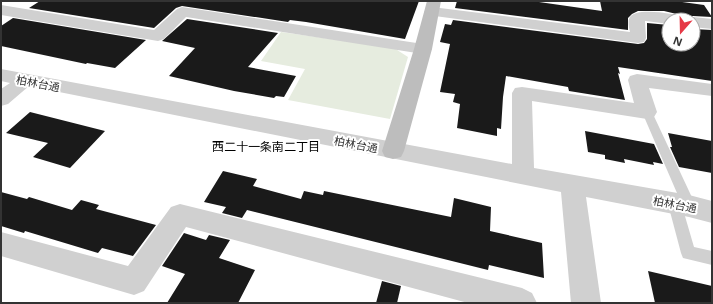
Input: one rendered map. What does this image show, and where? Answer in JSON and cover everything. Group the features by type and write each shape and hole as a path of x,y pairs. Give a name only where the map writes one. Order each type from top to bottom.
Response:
{"street":[{"path":"393,151 423,49 433,6 638,38 637,19 645,16 661,18"},
{"path":"1,10 158,36 182,12 423,49"},
{"path":"701,23 712,24"},
{"name":"柏林台通","path":"1,75 712,212"},
{"path":"1,99 24,80"},
{"path":"522,176 522,93 647,112 637,80 712,90"},
{"path":"572,184 586,303"},
{"path":"1,244 134,281 180,215 522,303"}],"lane":[{"path":"647,112 682,205 688,253 712,258"}],"shaded area":[{"path":"281,32 394,48 408,57 390,119 288,100 305,69 261,61"}],"building":[{"path":"40,1 419,1 405,39 306,22 290,20 288,22 182,6 176,8 154,28 29,8"},
{"path":"457,1 532,1 602,11 600,1 675,1 704,5 712,17 701,16 701,12 638,11 628,18 628,30 455,8"},
{"path":"13,18 146,40 115,68 86,64 1,46 1,26"},
{"path":"187,19 278,33 248,67 296,76 284,97 276,96 274,98 234,91 169,76 195,48 162,41"},
{"path":"453,20 638,44 644,43 647,39 647,23 661,24 661,52 701,52 701,29 712,30 712,81 618,67 620,74 618,73 625,100 569,91 568,87 506,76 501,129 497,128 497,136 457,128 460,104 453,102 455,94 440,92 450,44 440,42 445,24 451,25"},
{"path":"30,112 105,131 70,168 33,157 48,143 6,133"},
{"path":"585,131 654,144 663,164 653,162 654,165 624,159 625,163 605,159 605,155 588,152"},
{"path":"668,133 712,141 712,173 679,167 670,147 672,147"},
{"path":"223,171 257,179 253,186 301,199 304,191 323,195 324,191 451,217 454,198 491,207 490,231 542,243 544,278 489,265 488,270 247,210 242,218 222,213 226,207 204,202"},
{"path":"1,192 27,199 29,197 72,210 81,200 99,205 96,209 156,225 133,256 102,248 98,253 25,231 24,233 1,226"},
{"path":"184,233 206,240 209,235 230,240 219,258 255,270 238,303 167,303 185,274 162,266"},
{"path":"648,271 712,286 712,303 655,303"},
{"path":"382,281 401,286 397,303 376,303"}],"district":[{"name":"西二十一条南二丁目","path":"266,146"}]}
